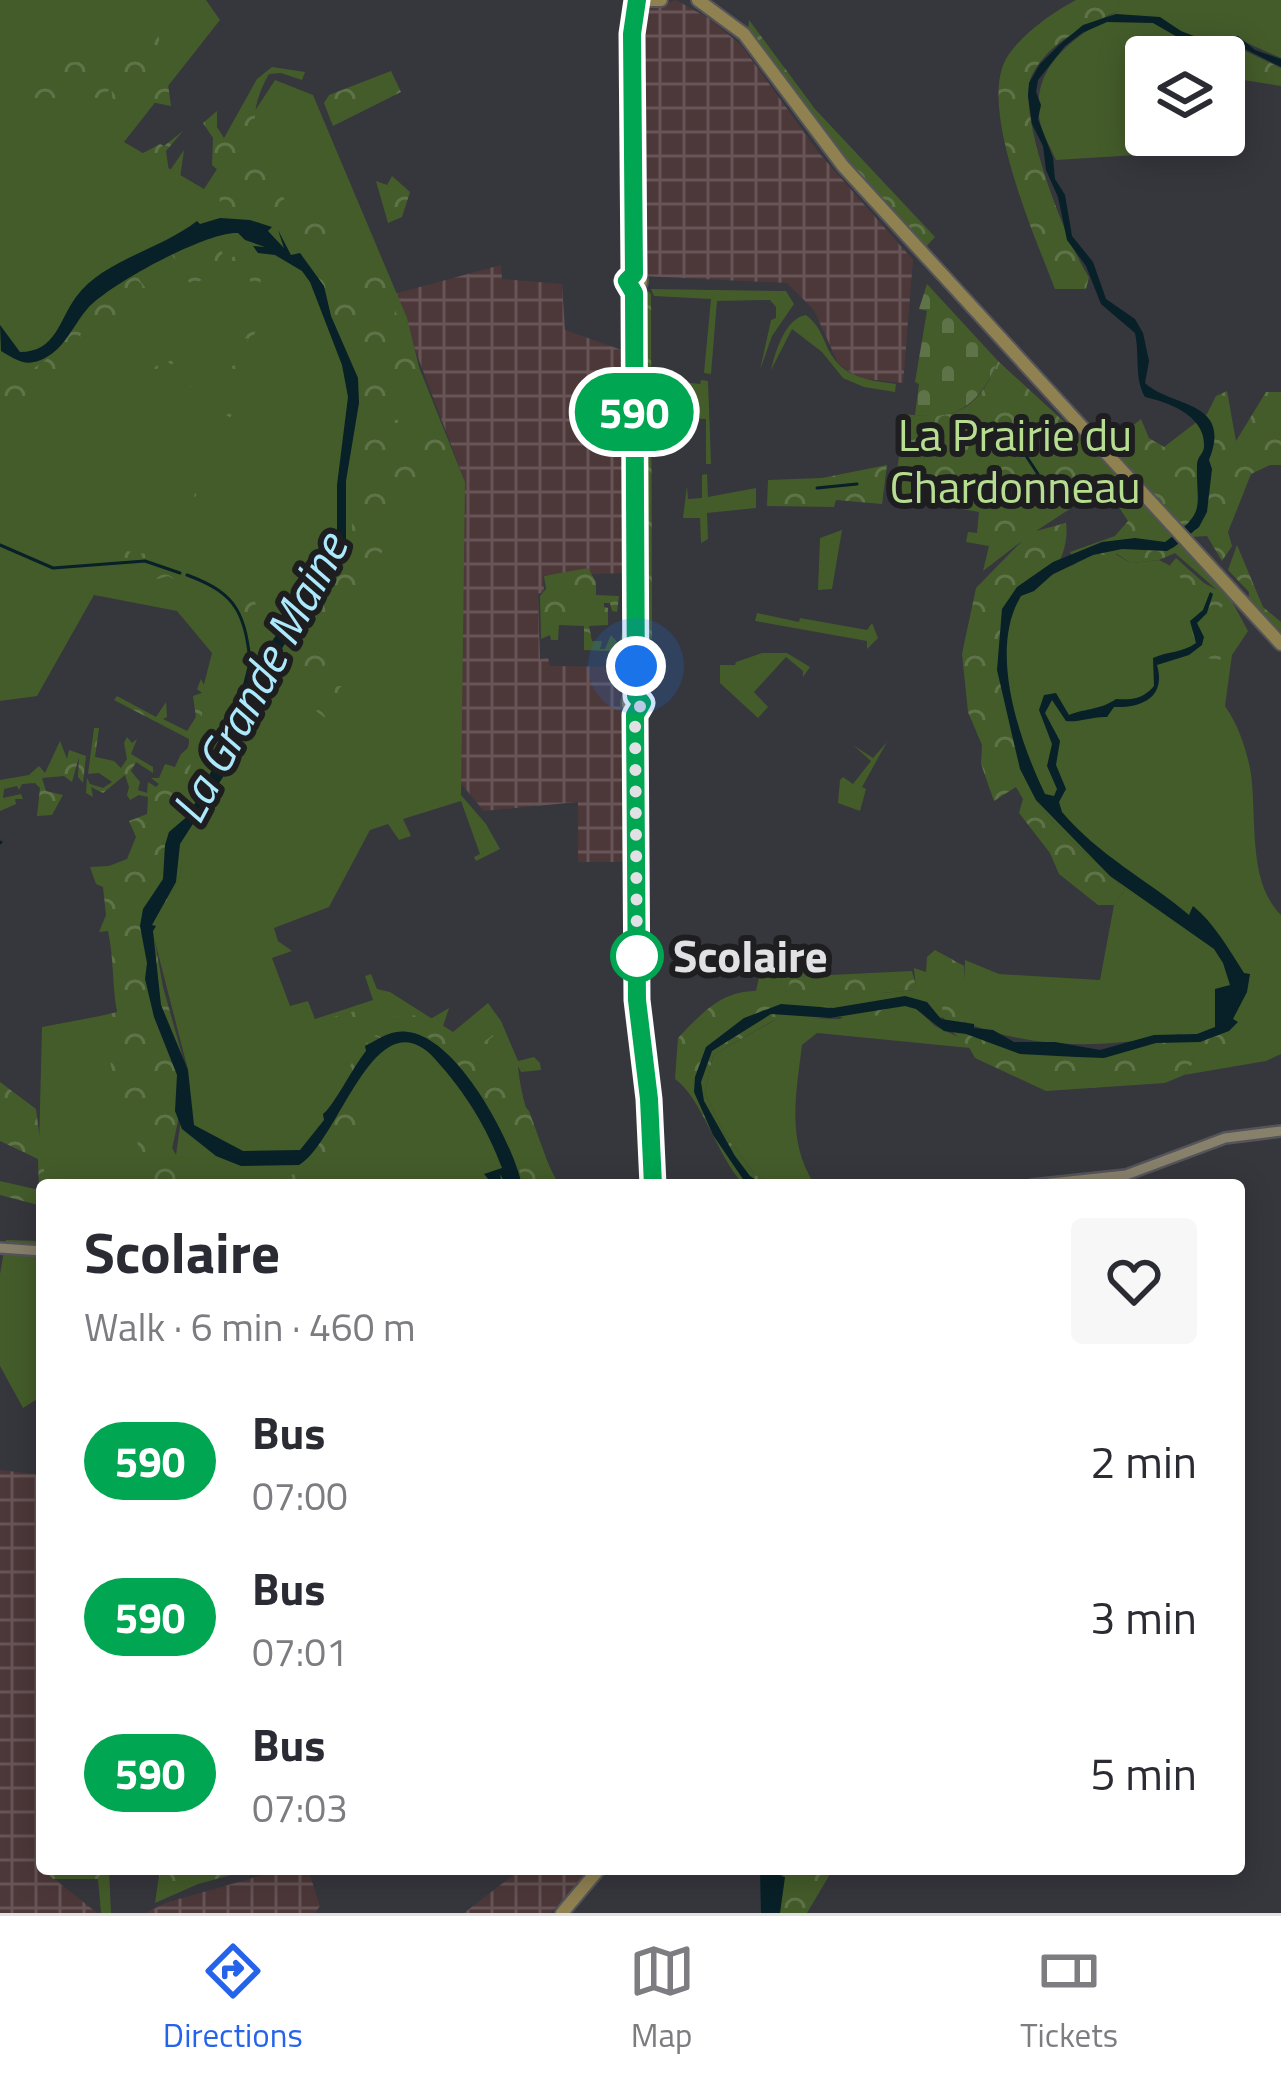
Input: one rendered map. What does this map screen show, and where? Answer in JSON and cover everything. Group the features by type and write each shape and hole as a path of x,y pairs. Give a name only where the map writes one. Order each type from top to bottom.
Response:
{"main road":[{"path":"637,0 633,42 637,1000 653,1179"},
{"path":"633,42 641,13 650,0 661,0"},
{"path":"697,1 744,34 843,166 1281,644"},
{"path":"1095,1179 1141,1171 1225,1138 1281,1131"},
{"path":"0,1248 36,1251"},
{"path":"562,1913 594,1875"}],"shaded area":[{"path":"676,0 710,19 741,45 819,153 913,260 903,383 858,378 838,363 814,310 787,283 642,276 636,43 645,10"},
{"path":"501,265 502,279 562,284 565,330 633,354 632,573 543,575 544,592 538,594 540,659 548,658 550,666 629,667 632,862 578,862 578,802 484,811 458,780 464,479 394,294"},
{"path":"0,1470 36,1474 36,1875 50,1875 97,1913 0,1913"},
{"path":"263,1875 310,1875 320,1906 315,1913 146,1913 165,1903"},
{"path":"513,1875 584,1875 551,1913 464,1913"}],"green space":[{"path":"0,0 206,0 220,20 124,142 204,189 275,80 313,95 407,318 419,367 465,482 461,795 500,849 476,861 474,857 480,854 461,801 403,819 411,836 399,840 388,824 370,830 329,907 274,928 278,941 292,951 272,958 290,1006 308,1001 315,1019 373,1000 365,976 371,974 377,989 390,992 453,1032 488,1003 518,1061 534,1057 540,1063 541,1070 521,1072 518,1066 520,1082 532,1127 556,1179 44,1179 39,1147 42,1027 100,1016 176,1155 188,1070 151,926 179,879 186,841 163,845 212,653 177,611 94,595 37,696 0,701"},
{"path":"1076,0 1118,0 1120,10 1059,43 1032,75 1028,92 1046,177 1089,277 1086,289 1055,289 1004,141 999,81 1006,59 1019,42"},
{"path":"1118,0 1281,0 1281,58 1245,42 1245,36 1125,36 1125,156 1056,160 1040,121 1043,79 1062,52 1119,10"},
{"path":"154,19 171,106 141,100 137,109 114,112 111,86 104,98 35,98 28,93 29,77 37,64 116,60 129,34"},
{"path":"749,20 815,109 935,237 924,249 867,191 748,31"},
{"path":"1245,51 1281,68 1281,86 1245,80"},
{"path":"272,67 305,72 302,80 269,74 259,94 255,130 265,163 293,216 320,211 337,218 341,227 320,237 317,246 341,275 379,268 419,373 389,381 397,398 410,396 412,400 405,410 385,412 385,422 402,419 414,424 411,433 441,425 455,484 391,491 380,556 361,593 346,589 341,601 355,605 343,610 321,676 320,687 342,686 331,718 316,711 329,697 308,691 285,661 262,690 245,746 220,785 225,764 243,734 245,711 256,688 283,645 290,642 294,625 351,538 361,406 359,375 325,289 301,253 296,231 284,220 271,224 220,218 219,171 212,165 213,138 203,123 217,111 217,127 224,138 257,79"},
{"path":"391,71 401,92 333,126 324,103 329,95"},
{"path":"183,131 166,151 169,172 184,150 178,192 172,189 172,175 152,166 119,166 164,146"},
{"path":"392,176 410,192 402,217 388,223 376,181 387,185"},
{"path":"217,232 223,256 252,250 260,263 253,349 240,400 214,437 190,515 181,521 179,517 194,496 211,431 233,409 245,374 239,368 156,400 140,379 158,396 245,361 248,338 140,377 141,372 246,332 253,293 247,266 234,265 191,285 171,253"},
{"path":"136,275 154,300 90,325 80,335 85,358 58,383 0,400 0,375 42,363 93,304"},
{"path":"927,284 998,361 976,397 945,415 915,415 919,384 915,382 927,311 919,309"},
{"path":"645,288 651,294 652,639 642,639 639,291"},
{"path":"651,289 786,291 794,304 772,336 760,370 776,307 770,300 717,301 711,374 704,373 711,299 654,296"},
{"path":"806,315 841,366 866,379 896,384 895,392 843,378 822,352 792,329 771,370 787,328"},
{"name":"La Prairie du Chardonneau","path":"998,361 1119,477 1036,531 1066,523 1065,547 1050,576 1024,593 1010,613 1003,668 1012,733 1030,788 1060,829 1125,890 1114,905 1098,905 1059,874 1050,853 1019,813 1023,799 1016,787 994,801 981,764 982,745 968,712 962,654 976,588 1022,541 983,571 989,546 966,542 968,532 977,533 979,512 894,497 904,414 938,415 963,408 982,391"},
{"path":"708,381 711,464 706,464 706,419 682,418 682,382 700,384"},
{"path":"1227,391 1236,441 1266,392 1281,392 1281,465 1251,474 1228,532 1232,546 1222,561 1207,536 1191,537 1112,451 1115,440 1141,419 1149,438 1164,447 1207,414 1216,396"},
{"path":"887,465 882,504 836,500 834,507 767,506 768,480 822,478"},
{"path":"707,474 708,497 756,488 756,508 707,513 708,539 701,543 700,518 683,518 687,486 688,499 702,498 702,475"},
{"path":"1124,481 1226,598 1175,553 1131,563 1117,554 1100,555 1076,565 1070,552 1115,536 1128,521 1111,495"},
{"path":"842,530 832,589 818,590 820,538"},
{"path":"158,532 162,536 154,559 183,572 182,583 168,576 154,580 151,573 137,573 133,567 90,573 94,552 97,565 118,559 126,551 146,554"},
{"path":"1237,545 1263,607 1281,622 1281,637 1248,604 1249,592 1228,570"},
{"path":"1112,552 1131,563 1159,560 1229,596 1248,631 1232,655 1225,706 1250,768 1255,846 1263,884 1281,915 1281,1054 1266,1061 1184,1075 1195,1060 1180,1034 1070,1044 1016,1038 962,1021 965,960 999,974 1100,980 1114,905 1125,890 1060,829 1030,788 1012,733 1003,668 1010,613 1021,595 1064,569"},
{"path":"1176,558 1225,602 1215,617 1230,638 1220,660 1196,663 1187,658 1185,650 1195,641 1188,618 1203,604 1170,565"},
{"path":"588,568 596,582 596,595 619,596 617,612 604,603 608,625 589,626 592,641 602,641 600,649 605,649 611,635 619,644 624,624 631,625 630,652 584,650 584,626 559,625 558,640 551,640 550,635 541,639 544,576"},
{"path":"252,592 261,621 279,630 277,636 246,628 237,635 213,615 219,605"},
{"path":"757,613 867,630 872,623 878,638 867,649 867,641 755,621"},
{"path":"762,653 787,653 810,667 803,677 803,671 786,657 754,692 768,707 758,718 720,683 720,665 735,665"},
{"path":"201,679 207,691 187,782 163,844 187,840 179,879 152,926 188,1076 171,1153 209,1179 133,1179 146,1168 125,1106 116,1107 115,1102 100,1016 117,1012 111,951 108,931 99,932 106,915 103,887 96,884 90,867 127,859 136,837 129,821 147,814 148,797 130,800 125,775 103,793 91,787 93,797 86,793 87,778 103,788 112,782 99,773 88,774 94,728 99,728 95,757 114,761 121,768 127,759 127,737 132,743 137,739 131,754 153,767 153,773 136,762 131,771 140,782 138,790 147,793 148,782 156,787 159,784 151,778 159,778 165,764 175,767 189,739 114,700 117,696 156,717 166,702 163,719 187,731 196,717 193,696 202,693 197,689"},
{"path":"60,741 67,759 69,750 86,756 83,783 78,777 79,757 72,782 64,776 42,778 46,791 63,795 52,815 37,816 40,788 35,783 22,784 19,790 17,786 4,789 3,798 21,794 23,799 15,799 16,804 0,811 0,780 29,775 39,766 45,773"},
{"path":"887,742 862,787 866,789 860,811 838,803 840,780 843,777 853,784 871,761 853,745 873,758"},
{"path":"935,950 946,956 944,1018 921,1013 935,1026 967,1041 970,1048 817,1033 802,1045 795,1117 800,1152 812,1179 755,1175 725,1135 705,1093 713,1055 780,1017 840,1019 880,993 916,990 914,968 926,972 927,957"},
{"path":"818,953 823,976 790,977 789,992 756,991 762,962"},
{"path":"946,956 964,966 964,1024 1012,1047 1088,1053 1135,1042 1205,1038 1248,1029 1250,1048 1195,1060 1184,1075 1165,1083 1046,1091 975,1058 949,1028 942,1003"},
{"path":"912,971 917,990 880,993 887,1015 774,1020 713,1055 705,1093 725,1135 763,1179 740,1179 693,1099 675,1079 678,1038 714,1004 738,993 788,992 790,977"},
{"path":"385,1003 395,1017 418,1015 422,1024 449,1008 443,1026 461,1041 475,1038 481,1044 493,1035 493,1045 507,1054 492,1069 529,1111 554,1179 523,1179 480,1095 429,1038 409,1029 371,1033 361,1019 307,1035 304,1025"},
{"path":"376,1035 398,1044 358,1093 367,1101 351,1134 318,1179 276,1179 295,1174 303,1141 362,1047"},
{"path":"0,1082 36,1109 45,1179 39,1179 38,1159 0,1141"},
{"path":"0,1181 36,1189 36,1204 0,1195"},
{"path":"6,1240 36,1241 36,1400 23,1408 0,1366 0,1274"},
{"path":"49,1875 109,1875 111,1913 101,1913 98,1879 53,1879"},
{"path":"159,1875 231,1875 198,1884 155,1903"},
{"path":"783,1875 829,1875 807,1913 777,1913"}],"water":[{"path":"1116,14 1160,17 1194,36 1176,36 1153,23 1107,22 1065,46 1038,80 1036,92 1041,105 1038,119 1053,158 1055,179 1065,195 1072,236 1093,262 1106,299 1135,319 1143,333 1149,361 1145,383 1196,408 1213,426 1212,469 1207,512 1199,527 1174,547 1093,555 1021,596 1007,642 1011,695 1045,794 1054,796 1057,789 1047,766 1052,744 1039,710 1044,695 1056,693 1069,715 1146,694 1154,686 1153,658 1196,643 1190,621 1213,594 1207,613 1197,623 1204,637 1202,645 1189,655 1157,665 1158,685 1150,698 1114,707 1107,717 1066,721 1052,700 1045,713 1060,741 1056,765 1066,789 1059,802 1062,812 1092,842 1189,915 1193,906 1244,973 1250,974 1247,992 1233,1019 1238,1022 1229,1031 1200,1042 1156,1043 1104,1058 1020,1054 944,1031 905,1006 830,1018 771,1014 712,1051 701,1082 704,1101 735,1156 755,1179 743,1179 713,1135 694,1092 706,1047 744,1018 781,1004 833,1008 905,996 927,1002 941,1019 974,1024 974,1028 993,1030 1014,1042 1055,1042 1100,1050 1154,1035 1197,1034 1215,1027 1215,989 1230,985 1214,949 1110,876 1036,800 1020,769 997,670 1002,609 1017,587 1053,562 1102,542 1135,538 1165,542 1194,516 1197,464 1203,450 1203,436 1192,418 1145,397 1135,333 1101,304 1086,266 1067,240 1028,96 1029,83 1040,64 1083,25"},
{"path":"1245,42 1281,59 1281,67 1245,49"},
{"name":"La Grande Maine","path":"220,218 250,220 272,227 268,231 284,248 278,230 291,255 300,253 324,286 331,316 358,378 359,403 346,481 346,546 266,674 223,777 180,844 176,882 152,925 156,926 161,1005 188,1070 194,1125 243,1151 300,1150 324,1120 323,1114 365,1046 402,1031 427,1038 463,1071 495,1119 520,1179 503,1179 500,1174 501,1179 488,1179 484,1174 502,1168 482,1125 446,1072 414,1044 394,1045 376,1058 314,1151 299,1165 241,1166 216,1156 182,1129 175,1111 177,1075 145,979 143,909 163,879 169,832 189,815 231,732 248,665 254,668 337,545 337,485 348,397 342,365 302,271 275,255 258,253 253,246 265,247 238,233 205,240 116,286 88,308 58,348 39,361 22,362 1,351 0,325 20,352 42,347 87,284 116,264 197,221"},
{"path":"760,1875 785,1877 780,1913 761,1913"}],"waterway":[{"path":"975,441 1000,437 1017,442 1038,474"},
{"path":"817,488 857,484"},
{"path":"0,545 53,568 145,561 180,573"},
{"name":"La Grande Maine","path":"187,575 218,590 236,609 251,668"}],"bus line":[{"name":"590","path":"637,0 632,34 634,274 627,281 634,288 636,696 642,703 635,715 637,1000 653,1179"}],"place":[{"name":"Scolaire","path":"637,956"}],"route":[{"path":"636,666 636,696 642,703 635,715 637,956"}]}
